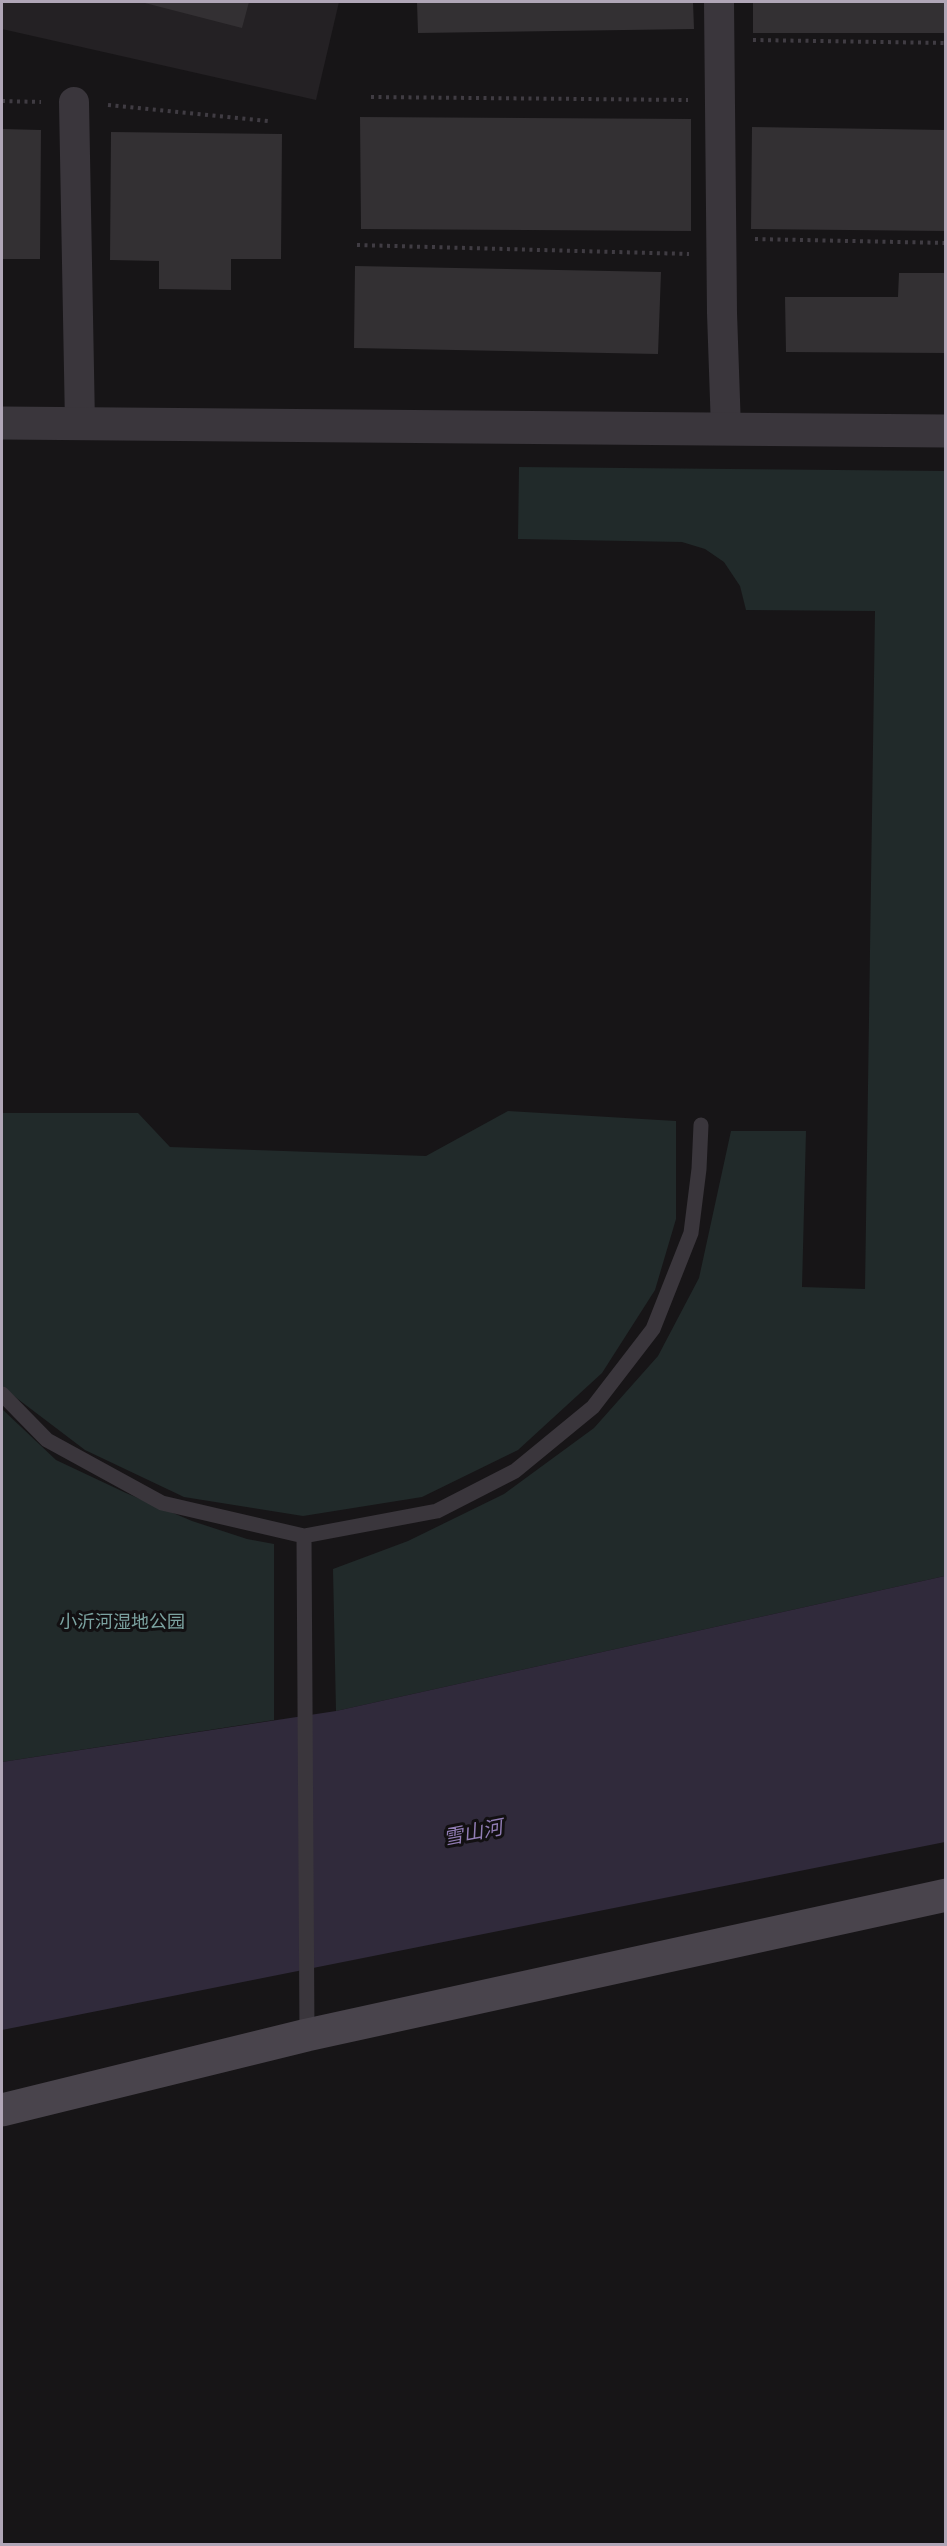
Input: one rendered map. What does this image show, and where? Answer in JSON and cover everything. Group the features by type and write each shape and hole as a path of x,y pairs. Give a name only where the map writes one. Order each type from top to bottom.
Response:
{"main road":[{"path":"2,2110 307,2020 945,1895"}],"street":[{"path":"719,2 721,255 726,429"},
{"path":"75,102 80,424"},
{"path":"2,423 945,431"}],"lane":[{"path":"2,1394 47,1440 162,1503 304,1536 437,1511 514,1471 593,1407 653,1329 692,1233 701,1125"},
{"path":"304,1536 307,2020"}],"path":[{"path":"719,40 945,42"},
{"path":"371,97 720,100"},
{"path":"75,102 268,121"},
{"path":"357,245 721,255 750,239 945,243"}],"shaded area":[{"path":"2,2 339,2 316,100 2,29"}],"green space":[{"path":"519,467 945,471 945,1576 336,1711 333,1569 408,1541 504,1494 594,1428 658,1356 699,1278 731,1131 806,1131 802,1287 865,1289 875,611 746,610 740,586 724,562 705,549 682,542 518,539"},
{"path":"508,1111 676,1121 676,1219 655,1290 602,1373 518,1450 422,1497 303,1516 184,1497 85,1450 2,1387 2,1113 138,1113 170,1147 426,1156"},
{"name":"小沂河湿地公园","path":"2,1409 56,1460 192,1521 247,1539 274,1544 274,1720 2,1762"}],"water":[{"name":"雪山河","path":"945,1576 945,1842 2,2030 2,1762 336,1711"}],"building":[{"path":"141,2 249,2 242,28"},
{"path":"417,2 693,2 694,29 418,33"},
{"path":"753,2 946,2 946,33 753,33"},
{"path":"360,117 691,119 691,231 361,229"},
{"path":"752,127 946,130 946,231 751,229"},
{"path":"2,129 41,130 40,259 2,259"},
{"path":"111,132 282,134 281,259 231,259 231,290 159,289 159,261 110,260"},
{"path":"355,266 661,272 658,354 354,348"},
{"path":"899,273 946,273 946,353 786,352 785,297 898,297"}]}
